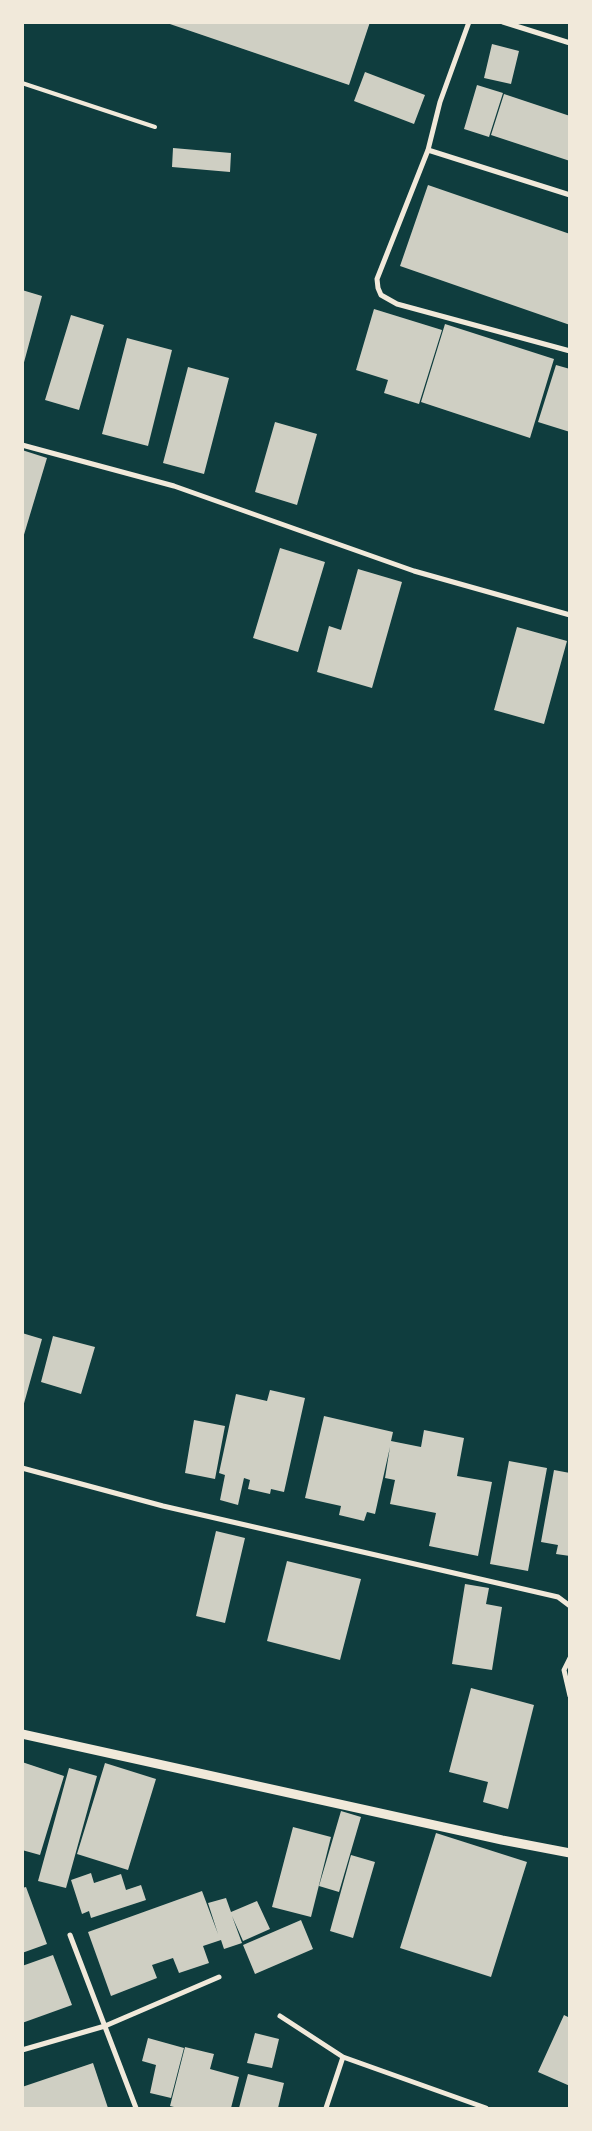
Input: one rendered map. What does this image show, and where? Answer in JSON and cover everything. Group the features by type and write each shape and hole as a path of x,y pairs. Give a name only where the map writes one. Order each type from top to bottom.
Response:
{"street":[{"path":"469,22 440,102 428,150 377,280 381,295 397,304 415,310 570,351"},
{"path":"503,22 570,43"},
{"path":"428,150 570,195"},
{"path":"22,445 174,486 414,572 570,614"},
{"path":"22,1468 163,1506 558,1597 570,1606"},
{"path":"570,1658 564,1670 570,1696"},
{"path":"22,1734 502,1840 570,1853"},
{"path":"70,1936 136,2108"},
{"path":"22,2050 105,2026 219,1977"},
{"path":"280,2016 343,2057 486,2108"},
{"path":"326,2108 343,2057"}],"lane":[{"path":"22,83 155,127"}],"building":[{"path":"164,22 370,22 349,85"},
{"path":"492,44 519,51 511,84 484,78"},
{"path":"365,72 425,95 414,124 354,101"},
{"path":"477,85 503,93 489,137 464,129"},
{"path":"504,94 570,116 570,161 491,135"},
{"path":"173,148 231,153 230,172 172,167"},
{"path":"428,185 570,234 570,325 400,266"},
{"path":"22,290 42,296 23,366 22,366"},
{"path":"374,309 442,330 419,404 384,393 388,380 356,370"},
{"path":"71,315 104,325 79,410 45,400"},
{"path":"445,324 554,359 530,438 421,402"},
{"path":"127,338 172,350 148,446 102,434"},
{"path":"556,365 570,369 570,432 538,422"},
{"path":"188,367 229,378 204,474 163,463"},
{"path":"275,422 317,434 297,505 255,492"},
{"path":"22,450 47,458 23,538 22,538"},
{"path":"280,548 325,562 298,652 253,638"},
{"path":"358,569 402,582 372,688 317,672 329,626 341,630"},
{"path":"517,627 567,641 544,724 494,710"},
{"path":"22,1333 42,1339 23,1407 22,1407"},
{"path":"53,1336 95,1347 81,1394 41,1382"},
{"path":"270,1390 305,1398 284,1492 271,1489 270,1494 248,1489 250,1480 244,1478 238,1505 220,1500 225,1475 219,1473 236,1394 267,1401"},
{"path":"324,1416 393,1432 391,1441 421,1447 424,1430 464,1438 457,1476 492,1482 478,1556 429,1546 436,1513 390,1504 395,1480 385,1478 390,1447 375,1514 367,1512 364,1521 339,1515 341,1506 305,1498"},
{"path":"194,1420 225,1426 215,1479 185,1473"},
{"path":"509,1461 547,1468 528,1571 490,1564"},
{"path":"554,1470 570,1473 570,1556 556,1554 558,1545 541,1542"},
{"path":"216,1531 245,1538 225,1623 196,1616"},
{"path":"287,1561 361,1579 340,1660 267,1641"},
{"path":"465,1584 489,1588 486,1604 502,1607 492,1670 452,1664"},
{"path":"471,1688 534,1705 508,1809 483,1802 488,1782 449,1772"},
{"path":"22,1762 64,1776 40,1855 22,1850"},
{"path":"105,1763 156,1779 128,1870 77,1854"},
{"path":"69,1768 97,1776 66,1888 38,1881"},
{"path":"341,1811 361,1817 339,1892 319,1886"},
{"path":"293,1827 331,1837 311,1917 272,1907"},
{"path":"436,1833 527,1862 491,1977 400,1948"},
{"path":"351,1855 375,1862 353,1938 330,1931"},
{"path":"91,1873 94,1883 121,1874 126,1890 141,1885 146,1900 91,1918 89,1911 82,1914 71,1880"},
{"path":"26,1887 47,1944 22,1953 22,1888"},
{"path":"202,1891 218,1934 208,1903 226,1898 231,1912 257,1901 270,1929 243,1941 232,1916 242,1943 224,1949 221,1940 203,1946 209,1963 179,1973 173,1958 152,1965 157,1978 111,1996 88,1932"},
{"path":"301,1920 313,1949 255,1974 243,1945"},
{"path":"53,1955 72,2005 22,2023 22,1966"},
{"path":"564,2015 570,2018 570,2086 538,2072"},
{"path":"255,2033 279,2039 272,2068 247,2063"},
{"path":"148,2038 184,2048 171,2098 150,2093 156,2065 142,2061"},
{"path":"185,2047 214,2054 210,2069 239,2077 231,2108 178,2108 170,2106"},
{"path":"93,2063 108,2108 22,2108 22,2087"},
{"path":"248,2074 284,2083 278,2108 239,2108"}]}
